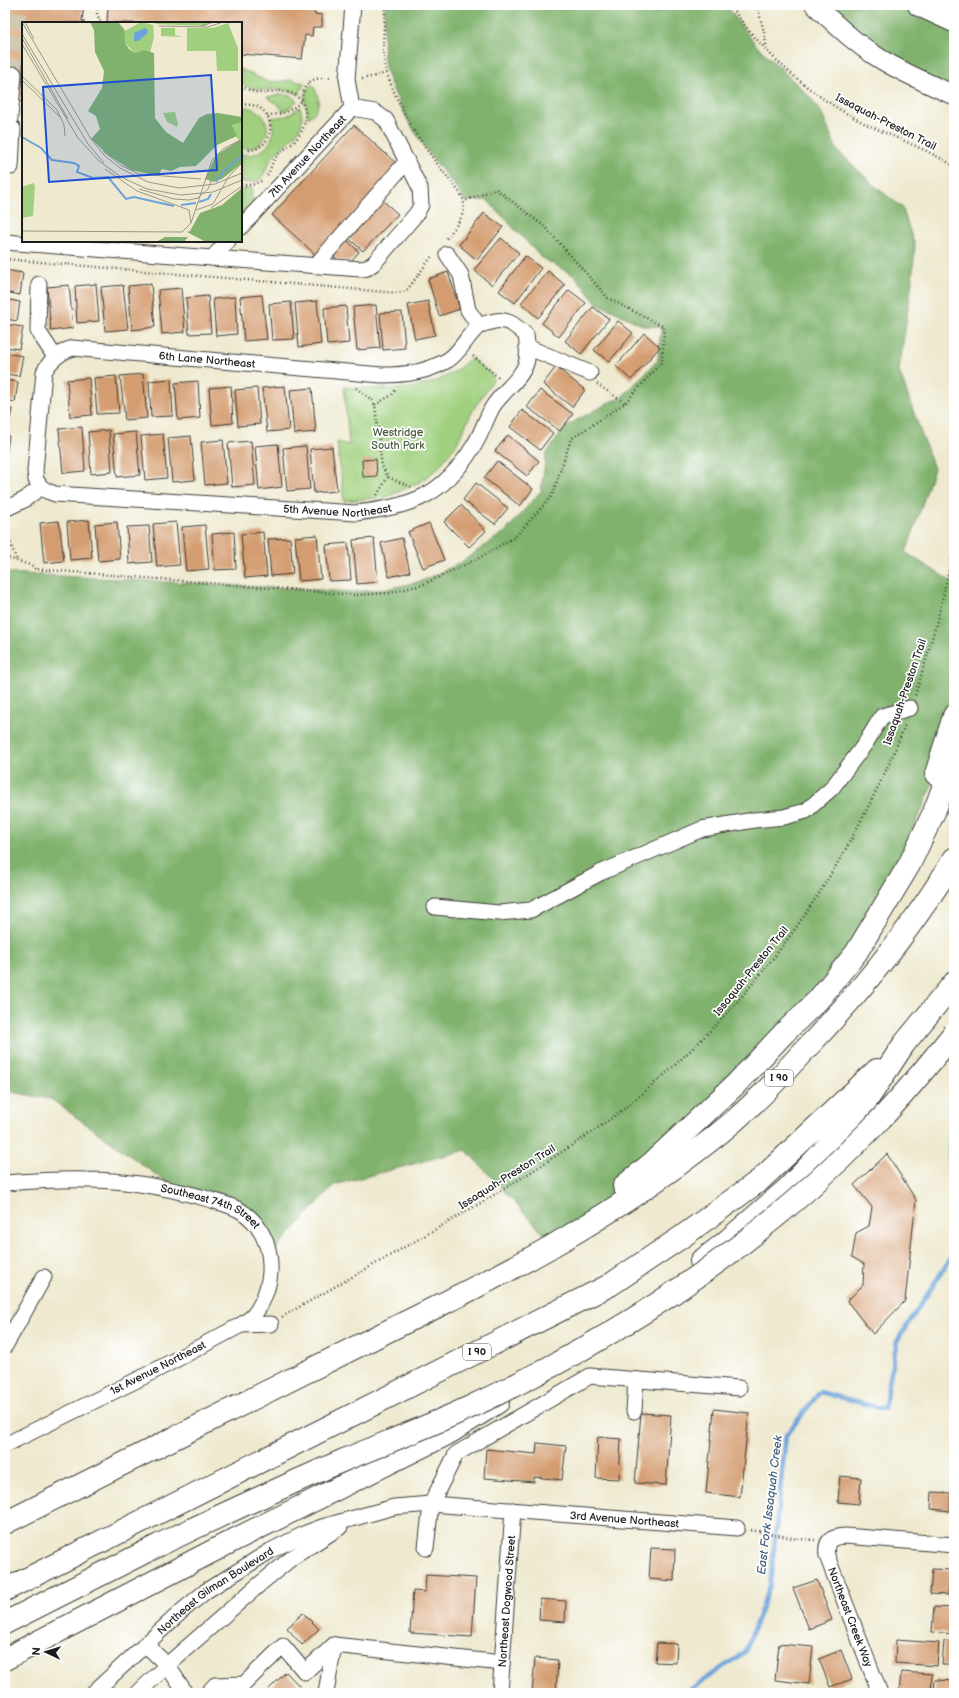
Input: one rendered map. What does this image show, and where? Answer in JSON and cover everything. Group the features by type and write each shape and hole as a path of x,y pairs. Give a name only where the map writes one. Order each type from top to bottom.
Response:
{"highway":[{"path":"919,5 954,21"},
{"path":"784,1033 849,946 868,917 896,867 935,778 954,716"},
{"path":"554,1245 652,1163 735,1085 784,1033 818,1000 851,959 892,895 909,865 934,812 954,759"},
{"name":"I 90","path":"5,1523 461,1294 554,1245 635,1194 735,1120 773,1084 872,976 934,891 954,859"},
{"name":"I 90","path":"5,1590 610,1285 683,1236 760,1180 904,1044 954,982"},
{"path":"5,1623 161,1544 253,1500 468,1408 511,1387 571,1354 652,1306 734,1250 803,1194 870,1131 931,1062 954,1033"},
{"path":"5,1659 234,1540 447,1434 620,1321 721,1246 787,1189 855,1118 904,1044"}],"main road":[{"path":"815,5 878,58 912,76 954,95"}],"street":[{"name":"7th Avenue Northeast","path":"242,226 352,108 347,79 352,5"},
{"path":"11,167 14,74"},
{"path":"5,242 315,266 361,269 367,268 374,263 417,213 421,205 420,188 386,120 375,112 352,108"},
{"path":"315,266 407,161"},
{"path":"212,258 227,242"},
{"path":"441,250 461,275 468,310 479,326 498,320 513,323 526,335 527,347 590,373"},
{"path":"39,284 38,332 55,357"},
{"name":"6th Lane Northeast","path":"40,487 36,480 35,471 44,372 47,365 61,352 72,348 382,375 398,375 417,373 435,367 449,359 461,348 479,326"},
{"name":"5th Avenue Northeast","path":"40,487 55,494 349,513 392,508 427,496 442,485 460,467 474,446 492,407 518,377 527,360 527,347"},
{"path":"5,509 24,500 40,487"},
{"path":"435,908 499,913 531,910 600,873 702,830 754,820 784,817 806,811 832,788 865,744 882,716 910,708"},
{"name":"Southeast 74th Street","path":"5,1183 87,1180 129,1182 179,1191 220,1202 241,1210 252,1220 264,1236 270,1256"},
{"name":"1st Avenue Northeast","path":"5,1445 142,1377 241,1325 252,1317 260,1305 270,1269 270,1256"},
{"path":"5,1346 44,1278"},
{"path":"241,1325 271,1324"},
{"path":"426,1548 431,1504 456,1454 590,1376 739,1388"},
{"path":"634,1411 636,1380"},
{"name":"Northeast Gilman Boulevard","path":"93,1693 145,1644 206,1591 245,1566 306,1533 394,1507 431,1504 513,1510"},
{"name":"3rd Avenue Northeast","path":"513,1510 737,1528"},
{"name":"Northeast Dogwood Street","path":"500,1693 513,1510"},
{"name":"Northeast Gilman Boulevard","path":"139,1693 167,1665 293,1557 355,1518"},
{"path":"830,1540 835,1537 845,1536 954,1545"},
{"name":"Northeast Creek Way","path":"830,1540 826,1548 827,1556 880,1693"},
{"path":"145,1644 167,1665 183,1689 183,1693"},
{"path":"326,1693 334,1645"},
{"path":"208,1693 215,1685 244,1684 283,1646 305,1672 334,1645 502,1663"}],"path":[{"path":"96,5 97,14 101,22"},
{"path":"5,260 397,293 408,289 441,250 459,222 464,208 464,201 461,194 425,150 409,124 387,73 384,60 385,5"},
{"name":"Issaquah-Preston Trail","path":"730,5 747,29 783,67 806,86 842,111 954,166"},
{"path":"757,5 767,50"},
{"path":"242,185 252,185 263,180 274,159 280,152 293,143 302,131 306,122 306,112 302,101 302,91 308,83 316,78 366,79 387,73"},
{"path":"242,86 253,92 263,93 277,91 291,93 302,101"},
{"path":"267,115 282,115 290,112 302,101"},
{"path":"242,105 256,106 267,115 270,123 270,131 266,142 257,149 249,151 242,150"},
{"path":"5,557 34,566 35,569 358,595 389,593 422,585 479,558 515,537 552,496 571,439 624,403 662,362 664,327 608,298 545,227 496,189 464,201"},
{"path":"471,354 499,378"},
{"path":"590,373 596,383 624,403"},
{"path":"354,385 372,400 375,405 382,466 388,477 411,486 412,489"},
{"path":"375,405 392,395 397,388"},
{"path":"377,496 388,477"},
{"path":"5,528 17,561"},
{"name":"Issaquah-Preston Trail","path":"271,1324 450,1222 580,1140 626,1107 682,1059 735,1006 789,939 831,876 870,805 897,744 910,708 940,610 954,543"},
{"path":"737,1528 798,1539 830,1540"}],"green space":[{"path":"385,5 726,5 755,44 809,96 821,112 837,150 877,188 902,207 915,246 912,281 899,371 934,469 906,553 954,583 954,716 935,778 896,867 868,917 828,975 652,1163 554,1245 466,1150 334,1185 270,1256 252,1220 179,1191 51,1099 5,1091 5,573 354,592 387,589 422,581 460,563 506,531 541,491 546,454 566,426 614,400 619,400 658,360 661,327 644,326 595,302 575,276 541,257 487,200 464,201 461,194 423,144 407,118 390,82 385,67 383,53"},
{"path":"814,5 954,5 954,95"},
{"path":"242,69 268,82 292,80 304,83 299,95 285,90 263,90 248,87 242,84"},
{"path":"312,84 317,93 318,106 316,111 308,118 305,97"},
{"path":"283,94 291,96 297,101 291,107 283,111 279,105 267,97"},
{"path":"247,107 257,111 267,124 267,132 264,139 259,145 251,148 242,148 242,108"},
{"path":"300,107 302,116 299,130 272,158 259,180 255,182 242,182 242,154 246,155 260,152 268,146 273,135 271,118 287,116"},
{"path":"253,188 251,196 254,203 242,216 242,190 243,189"},
{"name":"Westridge South Park","path":"471,358 490,373 494,379 473,410 456,445 438,468 420,482 387,497 344,501 337,442 349,445 344,387 400,389 413,387 439,380 460,368"}],"building":[{"path":"5,5 84,5 82,21 84,22 22,22 22,102 19,101 21,75 5,73"},
{"path":"108,5 315,5 314,14 322,15 322,27 313,27 312,36 305,35 302,59 242,54 242,22 107,22"},
{"path":"354,125 398,165 317,256 272,215"},
{"path":"381,199 398,214 363,251 346,236"},
{"path":"484,213 503,227 477,260 459,245"},
{"path":"501,238 519,253 492,285 474,270"},
{"path":"346,239 359,252 351,261 338,260 332,255"},
{"path":"525,256 541,268 515,303 499,291"},
{"path":"5,270 23,273 20,295 5,292"},
{"path":"548,271 565,285 538,318 521,303"},
{"path":"448,272 460,309 439,316 428,279"},
{"path":"96,284 99,321 77,323 75,286"},
{"path":"151,284 155,327 132,330 128,286"},
{"path":"69,285 73,328 51,331 47,287"},
{"path":"123,285 128,329 105,331 101,287"},
{"path":"181,288 185,332 162,334 158,290"},
{"path":"569,290 586,303 559,337 542,323"},
{"path":"262,295 267,339 244,341 240,297"},
{"path":"208,296 211,333 189,334 186,298"},
{"path":"235,297 237,334 216,336 213,299"},
{"path":"5,299 20,302 17,321 5,319"},
{"path":"317,301 321,344 299,347 295,303"},
{"path":"428,301 435,335 415,339 408,305"},
{"path":"291,302 294,339 272,340 269,304"},
{"path":"376,305 380,348 357,350 353,307"},
{"path":"346,306 349,343 327,345 324,308"},
{"path":"593,307 609,319 581,354 565,341"},
{"path":"402,312 405,348 383,350 380,313"},
{"path":"618,321 633,333 609,362 594,350"},
{"path":"5,324 23,327 19,349 5,347"},
{"path":"644,333 660,347 631,380 616,366"},
{"path":"5,353 23,356 19,376 5,374"},
{"path":"556,367 585,390 572,407 543,384"},
{"path":"143,374 147,418 125,420 120,376"},
{"path":"116,376 119,413 97,414 94,378"},
{"path":"89,378 92,415 70,417 67,380"},
{"path":"171,379 173,416 151,417 149,381"},
{"path":"5,380 18,382 15,402 5,400"},
{"path":"198,381 200,418 178,420 175,383"},
{"path":"231,386 233,423 212,425 209,388"},
{"path":"285,386 289,430 267,432 262,388"},
{"path":"257,388 260,424 238,426 235,390"},
{"path":"312,388 316,432 294,434 290,390"},
{"path":"540,390 573,414 560,431 527,407"},
{"path":"5,407 12,409 8,428 5,428"},
{"path":"522,410 553,433 540,450 510,427"},
{"path":"82,427 85,471 63,473 59,429"},
{"path":"109,430 112,472 91,474 88,432"},
{"path":"136,432 140,475 117,477 113,434"},
{"path":"163,434 167,478 145,480 141,436"},
{"path":"5,435 9,436 6,457 5,457"},
{"path":"508,435 539,461 527,476 495,451"},
{"path":"191,436 195,480 172,482 168,438"},
{"path":"223,440 227,483 205,485 201,442"},
{"path":"251,441 255,485 232,487 228,443"},
{"path":"278,444 282,487 259,490 255,446"},
{"path":"306,446 310,489 287,491 283,448"},
{"path":"332,447 337,491 314,493 310,449"},
{"path":"376,459 377,476 363,477 362,460"},
{"path":"497,461 533,489 520,506 484,478"},
{"path":"476,483 508,508 495,524 463,500"},
{"path":"461,505 486,531 469,547 444,522"},
{"path":"89,520 92,558 70,560 67,522"},
{"path":"59,521 64,561 44,563 40,523"},
{"path":"117,522 120,559 98,561 95,524"},
{"path":"176,522 180,565 157,567 153,524"},
{"path":"429,523 444,560 423,568 408,532"},
{"path":"205,525 209,569 186,571 182,527"},
{"path":"149,526 152,562 129,564 127,527"},
{"path":"234,532 236,569 215,570 212,534"},
{"path":"263,532 267,576 245,578 241,534"},
{"path":"317,535 321,579 299,581 295,537"},
{"path":"290,538 293,574 271,576 268,539"},
{"path":"374,538 378,582 357,584 353,540"},
{"path":"402,538 410,572 389,577 381,543"},
{"path":"348,543 351,580 329,581 326,545"},
{"path":"887,1154 916,1200 905,1301 873,1334 847,1301 863,1285 864,1264 852,1257 856,1233 869,1226 872,1207 854,1185"},
{"path":"714,1409 749,1413 740,1497 706,1493"},
{"path":"641,1413 671,1415 666,1485 635,1483"},
{"path":"598,1437 621,1439 619,1479 596,1478"},
{"path":"537,1443 566,1446 562,1480 534,1477 534,1482 484,1478 486,1449 536,1454"},
{"path":"840,1476 861,1478 859,1504 838,1502"},
{"path":"932,1492 951,1493 950,1511 931,1509"},
{"path":"651,1548 675,1549 674,1581 649,1579"},
{"path":"932,1569 950,1570 948,1595 930,1594"},
{"path":"426,1575 476,1578 472,1637 410,1633 413,1591 425,1592"},
{"path":"817,1580 832,1620 809,1629 793,1588"},
{"path":"540,1599 566,1601 565,1622 539,1620"},
{"path":"934,1607 954,1608 954,1634 932,1632"},
{"path":"303,1613 319,1629 302,1645 287,1628"},
{"path":"896,1640 939,1643 937,1666 895,1663"},
{"path":"944,1641 954,1642 954,1665 942,1665"},
{"path":"657,1643 677,1644 676,1663 655,1662"},
{"path":"779,1644 813,1647 809,1684 775,1680"},
{"path":"841,1650 852,1679 830,1687 819,1659"},
{"path":"535,1658 558,1660 556,1693 532,1693"},
{"path":"286,1672 306,1693 265,1693"},
{"path":"901,1672 932,1674 931,1693 899,1693"},
{"path":"935,1680 954,1681 954,1693 934,1693"}],"waterway":[{"name":"East Fork Issaquah Creek","path":"954,1100 951,1102 949,1167 954,1245"},
{"name":"East Fork Issaquah Creek","path":"685,1693 745,1652 770,1586 786,1435 820,1392 884,1409 897,1341 954,1253"}],"tunnel":[{"path":"14,74 19,5"}]}
